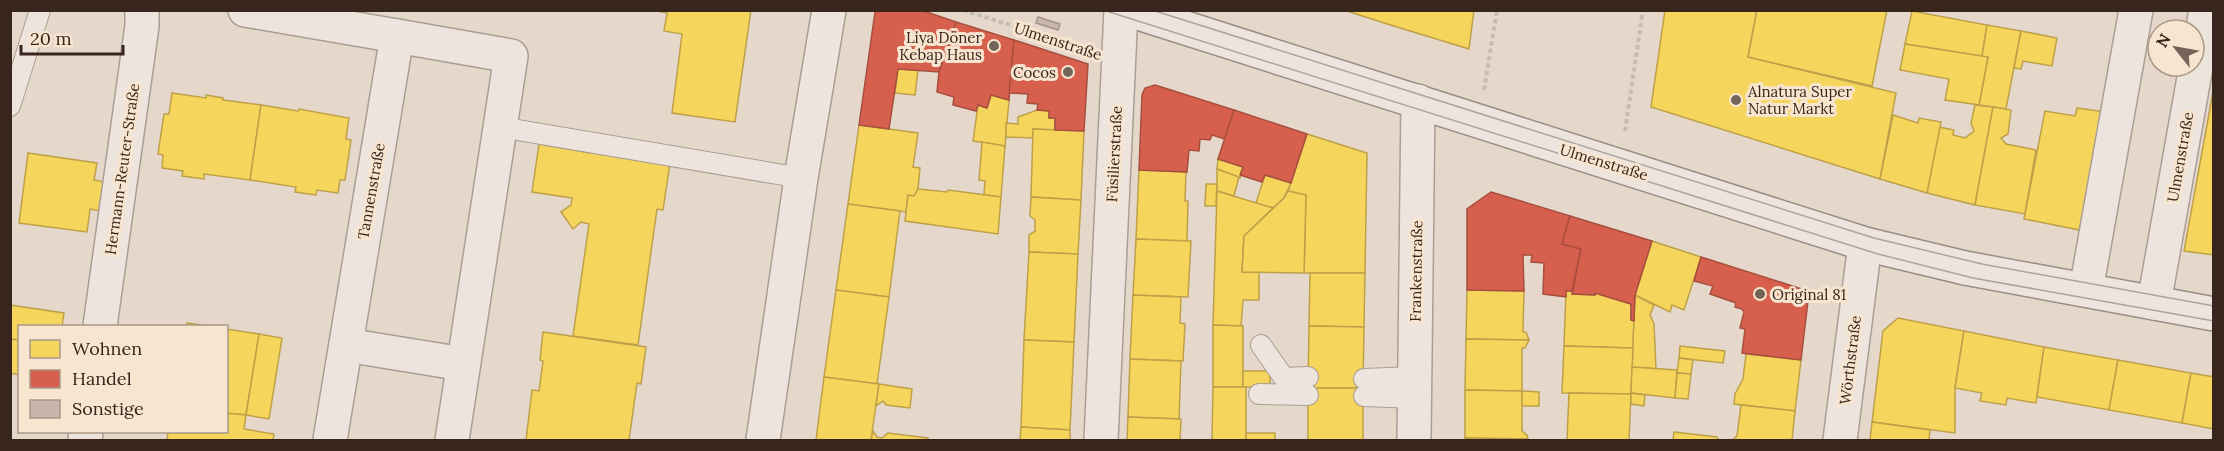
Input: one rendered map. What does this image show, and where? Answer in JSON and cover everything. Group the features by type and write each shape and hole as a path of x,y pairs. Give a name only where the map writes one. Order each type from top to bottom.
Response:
{"street":[{"name":"Hermann-Reuter-Straße","path":"100,325 142,26 142,10"},
{"path":"245,10 510,56 452,441"},
{"path":"763,441 801,177 829,10"},
{"name":"Füsilierstraße","path":"1101,441 1121,10"},
{"name":"Ulmenstraße","path":"1129,10 1865,244 1965,268 2214,314"},
{"path":"2086,290 2136,10"},
{"name":"Ulmenstraße","path":"2154,303 2206,10"},
{"name":"Tannenstraße","path":"330,441 397,36"},
{"name":"Frankenstraße","path":"1414,441 1418,101"},
{"name":"Wörthstraße","path":"1840,441 1865,244"},
{"path":"346,345 464,364"}],"lane":[{"path":"10,106 40,10"},
{"path":"500,127 801,177"},
{"path":"1259,394 1308,386 1284,378 1261,345"},
{"path":"1364,387 1415,388"}],"path":[{"name":"Ulmenstraße","path":"963,10 1119,60"},
{"path":"1479,122 1497,10"},
{"path":"1620,167 1643,10"}],"building: Wohnen":[{"path":"653,10 751,10 735,122 672,113 682,34 664,31 667,13"},
{"path":"1344,10 1474,10 1469,49 1384,23"},
{"path":"1665,10 1757,10 1748,57 1896,93 1880,179 1651,107"},
{"path":"1757,10 1887,10 1872,86 1748,57"},
{"path":"1912,11 1987,25 1982,56 1905,44"},
{"path":"1987,25 2021,31 2006,109 1979,105 1988,57 1982,56"},
{"path":"2021,31 2057,38 2052,66 2023,61 2021,69 2014,68"},
{"path":"1905,44 1988,57 1979,105 1945,100 1949,79 1900,70"},
{"path":"898,69 918,70 915,95 895,93"},
{"path":"2214,86 2214,255 2184,251"},
{"path":"172,93 206,98 206,95 223,98 223,100 261,105 250,180 204,174 204,179 182,176 183,171 162,168 163,155 158,154 164,114 169,114"},
{"path":"991,95 1009,100 1005,146 973,141 978,105 987,108"},
{"path":"261,105 349,118 346,139 351,140 345,180 340,180 338,193 317,190 316,195 295,192 296,187 250,180"},
{"path":"1975,105 1993,107 1975,205 1927,193 1939,127 1954,130 1953,135 1965,138 1974,131 1971,123"},
{"path":"1993,107 2011,110 2008,134 2001,138 2006,144 2036,150 2025,214 1975,205"},
{"path":"2077,108 2105,112 2084,231 2024,219 2045,111 2075,116"},
{"path":"1037,110 1049,111 1049,118 1055,118 1055,130 1033,129 1033,138 1006,137 1006,123 1018,124 1018,117"},
{"path":"1893,115 1918,123 1919,118 1941,122 1927,193 1880,179"},
{"path":"859,125 918,133 913,167 920,168 918,189 914,196 908,195 906,212 848,204"},
{"path":"1033,129 1084,131 1081,200 1031,197"},
{"path":"1307,134 1367,153 1365,273 1304,273 1306,195 1288,191"},
{"path":"982,142 1005,146 1001,197 984,195 985,181 979,180"},
{"path":"539,144 591,153 591,149 670,163 663,210 657,209 638,345 573,336 589,224 581,222 573,229 561,212 571,205 572,198 532,192"},
{"path":"28,153 97,163 94,180 106,182 102,211 90,209 87,232 19,223"},
{"path":"1218,159 1243,167 1240,178 1217,169"},
{"path":"1217,169 1239,177 1234,196 1217,191"},
{"path":"1139,170 1186,172 1187,242 1136,239"},
{"path":"1265,175 1291,183 1284,198 1273,208 1256,203"},
{"path":"1206,184 1217,184 1216,206 1205,206"},
{"path":"918,189 947,192 948,190 1001,197 998,234 905,221 908,195 914,196"},
{"path":"1217,191 1273,208 1244,236 1242,272 1259,272 1259,300 1243,300 1241,326 1213,325"},
{"path":"1288,191 1306,195 1304,273 1242,272 1244,236 1284,198"},
{"path":"1031,197 1081,200 1078,254 1029,252 1029,235 1035,231 1035,220 1030,216"},
{"path":"848,204 900,211 889,297 836,290"},
{"path":"1136,239 1191,241 1188,297 1133,295"},
{"path":"1652,241 1701,257 1684,310 1672,305 1670,312 1635,295"},
{"path":"1029,252 1078,254 1074,342 1024,340"},
{"path":"1310,273 1365,273 1364,327 1309,326"},
{"path":"836,290 889,297 877,384 824,377"},
{"path":"1467,290 1524,291 1523,332 1526,332 1529,340 1466,339"},
{"path":"1566,291 1573,291 1572,294 1595,295 1595,293 1631,304 1631,320 1634,321 1633,348 1564,346"},
{"path":"1133,295 1181,297 1180,323 1185,324 1183,361 1130,359"},
{"path":"1635,295 1654,305 1650,315 1654,324 1656,369 1632,367"},
{"path":"10,305 64,313 62,325 18,325 18,340 10,339"},
{"path":"1898,318 1964,331 1955,388 1955,433 1872,422 1883,331"},
{"path":"1213,325 1243,326 1243,387 1213,387"},
{"path":"1309,326 1364,327 1363,388 1308,388"},
{"path":"228,329 259,334 246,415 228,413"},
{"path":"1964,331 2044,347 2036,403 2007,398 2006,405 1980,401 1982,393 1955,388"},
{"path":"543,332 646,347 641,384 637,383 629,440 526,440 532,390 539,391 543,361 540,360"},
{"path":"259,334 282,338 269,419 246,415"},
{"path":"10,339 18,340 18,375 10,373"},
{"path":"1466,339 1529,340 1525,348 1522,348 1522,391 1465,390"},
{"path":"1024,340 1074,342 1070,430 1021,427"},
{"path":"1564,346 1633,348 1631,394 1562,393"},
{"path":"1680,346 1725,351 1723,363 1679,358"},
{"path":"2044,347 2118,360 2109,410 2037,397"},
{"path":"1746,354 1801,360 1795,411 1734,404 1735,394 1743,379"},
{"path":"1679,358 1693,360 1691,374 1677,373"},
{"path":"1130,359 1181,361 1179,419 1128,417"},
{"path":"2118,360 2191,373 2182,423 2109,410"},
{"path":"1632,367 1677,370 1675,398 1631,393"},
{"path":"1243,371 1270,371 1270,387 1243,387"},
{"path":"1677,373 1691,374 1688,399 1675,398"},
{"path":"2191,373 2214,377 2214,429 2182,423"},
{"path":"824,377 879,384 871,440 816,440"},
{"path":"879,384 912,389 910,408 886,405 883,401 876,406"},
{"path":"1213,387 1246,387 1246,440 1212,440"},
{"path":"1308,388 1363,388 1363,440 1308,440"},
{"path":"1465,390 1522,391 1522,431 1528,439 1465,438"},
{"path":"1522,391 1539,392 1539,406 1522,406"},
{"path":"1569,393 1631,394 1629,440 1567,440"},
{"path":"1631,393 1645,395 1644,406 1631,404"},
{"path":"1741,405 1795,411 1792,440 1732,440 1737,436"},
{"path":"228,413 246,415 244,429 274,434 273,440 167,440 168,433 228,433"},
{"path":"1128,417 1181,419 1180,440 1127,440"},
{"path":"1872,422 1930,430 1929,440 1870,440"},
{"path":"1021,427 1070,430 1070,440 1020,440"},
{"path":"873,431 877,437 882,438 888,433 928,438 928,440 871,440"},
{"path":"1674,432 1717,437 1719,440 1673,440"},
{"path":"1246,433 1275,433 1275,440 1246,440"},
{"path":"1465,438 1528,439 1528,440 1465,440"}],"building: Handel":[{"path":"877,10 921,10 956,22 939,72 898,69 889,129 859,125"},
{"path":"956,22 1014,40 1009,100 991,95 987,108 978,105 976,111 953,105 954,97 937,92 939,72"},
{"path":"1014,40 1088,64 1084,131 1055,130 1055,118 1049,118 1049,111 1037,110 1038,104 1027,103 1028,94 1009,93"},
{"path":"1155,85 1234,110 1225,139 1212,135 1210,140 1200,139 1199,151 1189,150 1187,172 1139,170 1142,95 1145,88"},
{"path":"1234,110 1307,134 1291,183 1265,175 1262,182 1240,175 1243,167 1218,159"},
{"path":"1491,192 1570,216 1562,244 1581,249 1572,291 1566,291 1566,297 1543,294 1544,263 1531,262 1532,255 1523,255 1524,291 1467,290 1467,209"},
{"path":"1570,216 1652,241 1635,295 1634,321 1631,320 1631,304 1595,293 1595,295 1572,294 1581,249 1562,244"},
{"path":"1701,257 1802,289 1808,301 1801,360 1742,353 1745,329 1740,328 1744,312 1735,307 1736,303 1710,294 1713,286 1694,281"}],"building: Sonstige":[{"path":"1038,17 1060,24 1058,30 1036,23"}],"tram line":[{"path":"1103,10 1878,254 1973,278 2214,321"},
{"path":"1152,10 1874,238 1982,264 2214,306"}],"place":[{"name":"Liya Döner Kebap Haus","path":"994,46"},
{"name":"Cocos","path":"1068,72"},
{"name":"Alnatura Super Natur Markt","path":"1736,100"},
{"name":"Original 81","path":"1760,294"}]}
